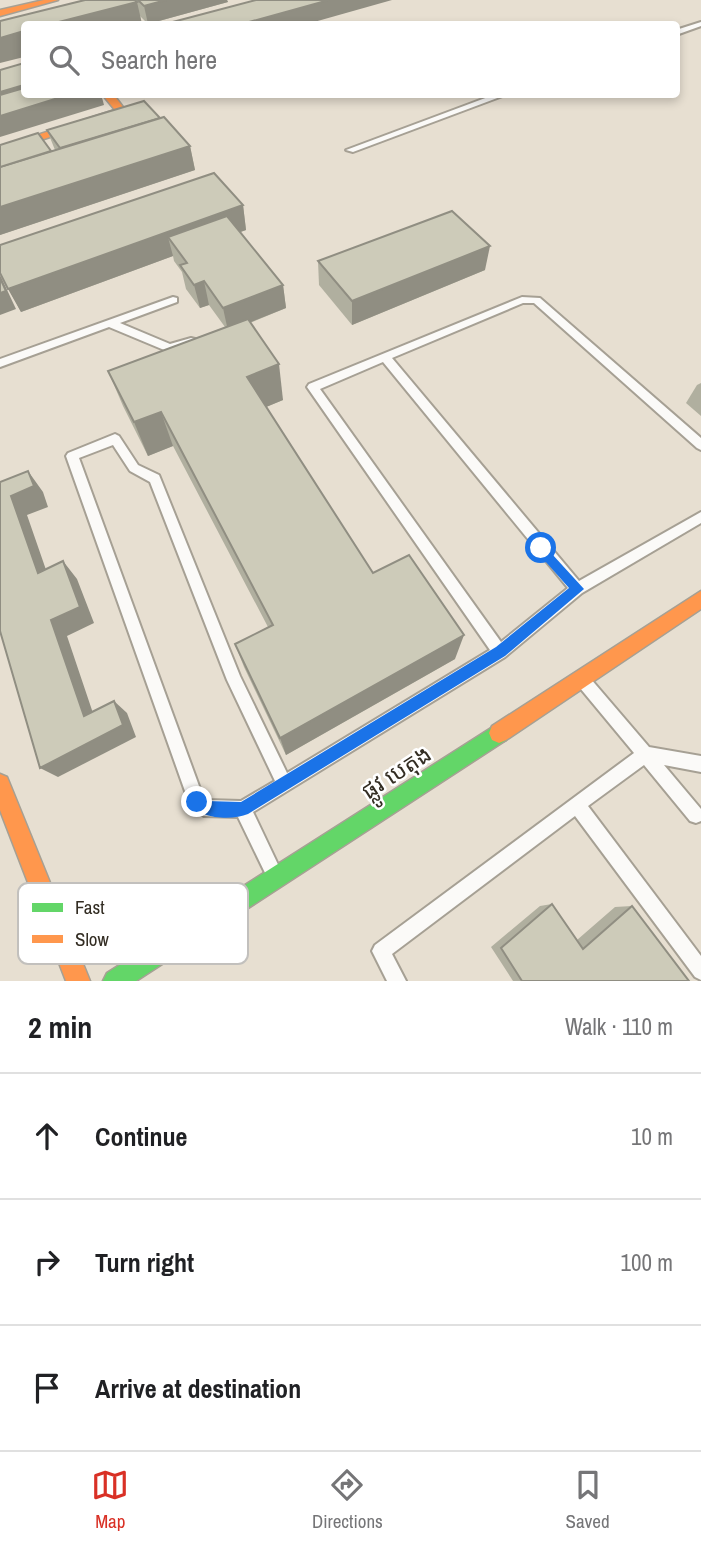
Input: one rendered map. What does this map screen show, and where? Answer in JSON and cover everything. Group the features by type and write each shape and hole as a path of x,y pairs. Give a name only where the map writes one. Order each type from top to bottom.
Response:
{"street":[{"path":"0,13 54,0"},
{"path":"0,149 121,111 110,98"},
{"name":"ផ្លូវ បេតុង","path":"248,894 582,680 701,599"},
{"path":"0,785 39,883"},
{"path":"71,964 78,981"},
{"name":"ផ្លូវ បេតុង","path":"114,981 140,964"}],"lane":[{"path":"680,32 701,24"},
{"path":"350,150 494,98"},
{"path":"0,363 173,300"},
{"path":"500,652 313,387 522,300 536,300 701,445"},
{"path":"109,323 169,348 206,338"},
{"path":"384,356 577,589"},
{"path":"284,783 234,680 155,479 134,468 115,439 72,456 197,802 204,808 243,809 500,652 577,589 701,517"},
{"path":"582,680 696,815"},
{"path":"397,981 381,951 645,754 701,764"},
{"path":"577,805 701,971"},
{"path":"243,809 275,876"}],"building":[{"path":"85,0 137,2 63,21 21,21 21,32 0,38 0,21"},
{"path":"138,0 166,0 144,6"},
{"path":"256,0 329,0 253,21 176,21"},
{"path":"21,64 21,86 0,92 0,70"},
{"path":"21,89 21,98 58,98 0,116 0,95"},
{"path":"144,101 160,118 60,148 47,130"},
{"path":"164,117 190,146 0,207 0,167"},
{"path":"38,133 51,151 0,167 0,145"},
{"path":"214,173 243,205 8,289 0,273 0,245"},
{"path":"452,211 490,246 352,301 318,261"},
{"path":"227,216 283,285 223,308 204,281 194,285 180,265 187,263 168,237"},
{"path":"0,278 6,291 0,293"},
{"path":"248,319 279,364 247,377 373,573 409,555 464,635 280,738 235,644 273,625 161,412 134,422 108,371"},
{"path":"28,471 34,486 11,496 38,573 63,561 80,607 51,620 84,716 114,701 123,725 40,768 0,631 0,482"},
{"path":"552,904 583,949 632,906 689,981 522,981 501,948"}],"traffic: fast":[{"path":"248,895 499,733"},
{"path":"115,981 141,964"}],"traffic: slow":[{"path":"0,13 54,0"},
{"path":"0,150 121,111 110,98"},
{"path":"499,733 701,599"},
{"path":"0,784 39,883"},
{"path":"71,964 78,981"}],"route":[{"path":"197,802 204,808 243,809 500,652 577,589 541,548"}]}
